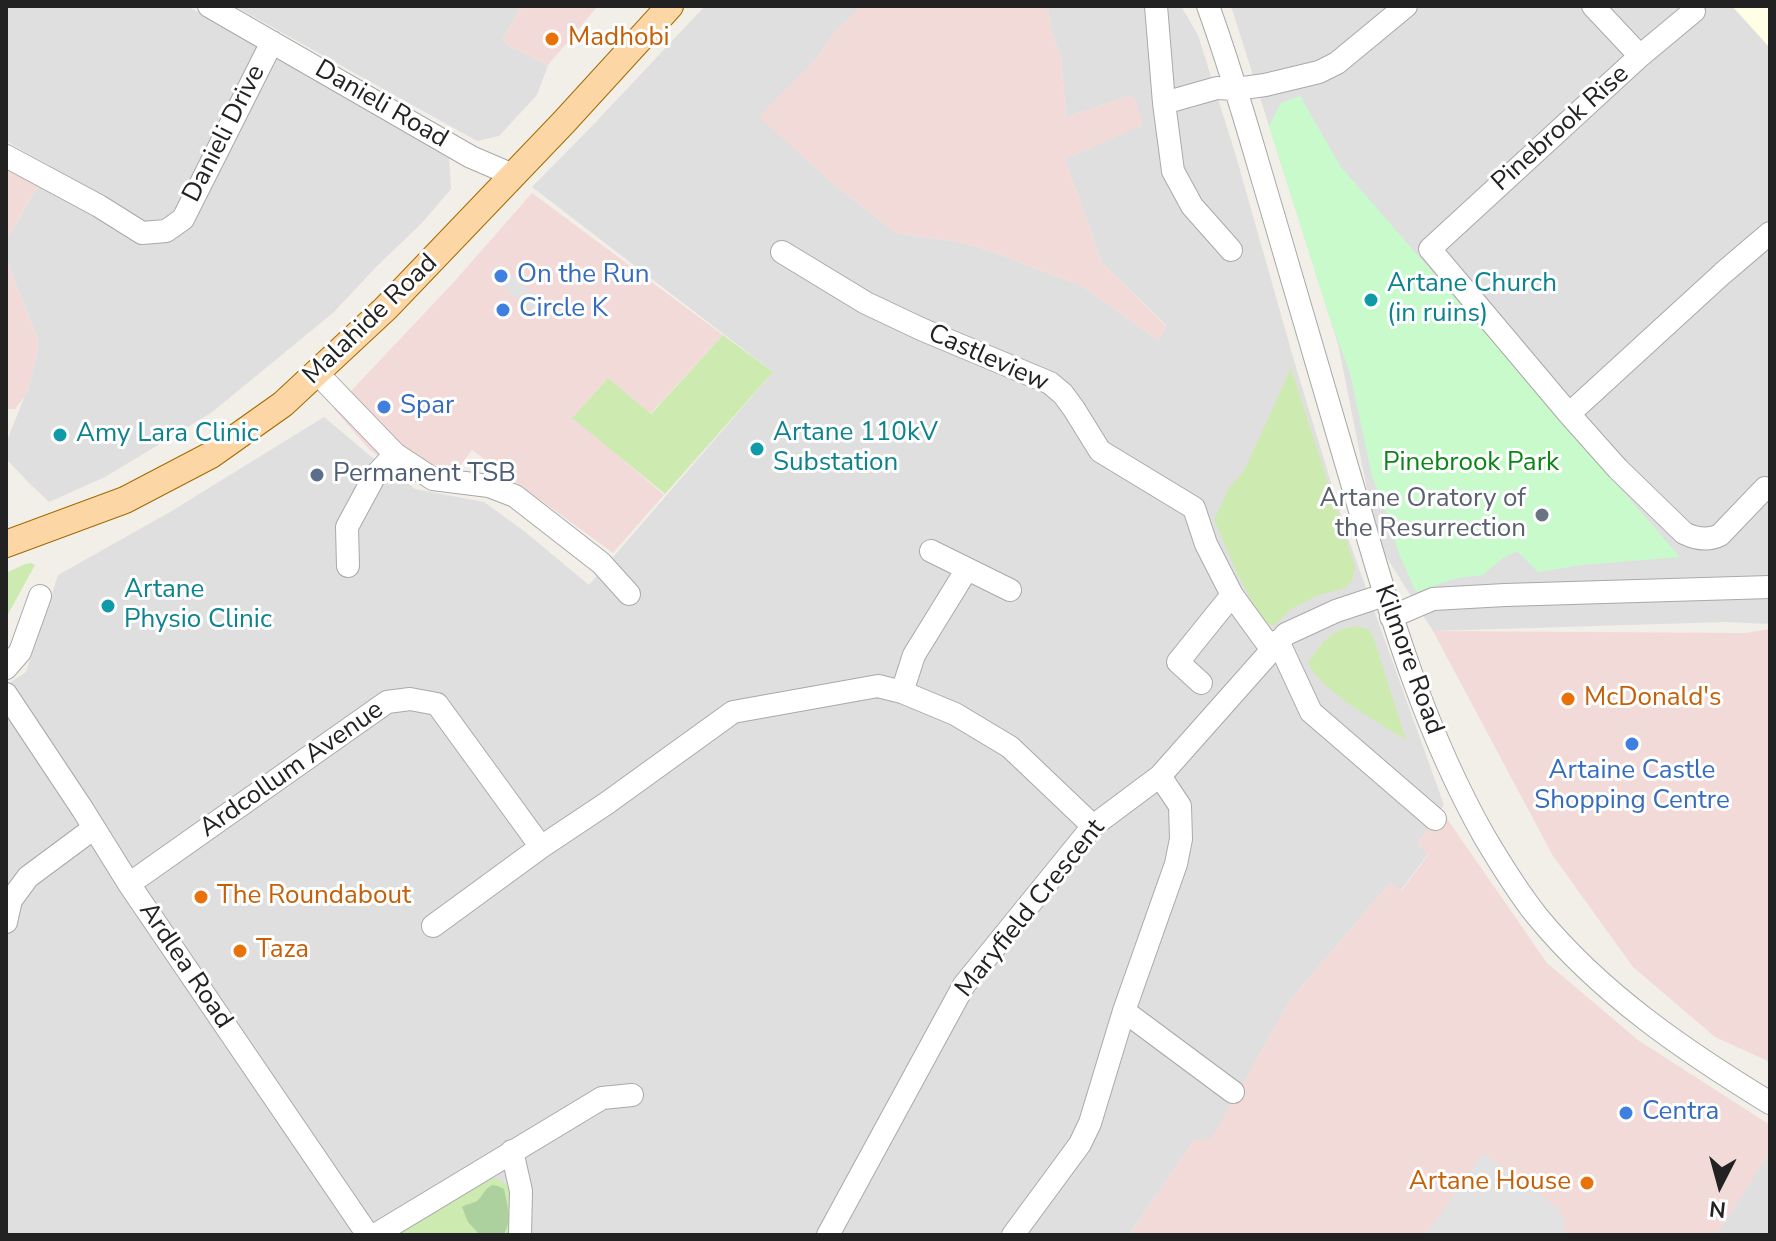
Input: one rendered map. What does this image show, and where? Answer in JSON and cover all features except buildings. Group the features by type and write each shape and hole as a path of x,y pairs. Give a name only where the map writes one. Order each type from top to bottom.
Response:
{"main road":[{"name":"Malahide Road","path":"6,544 125,500 211,455 283,404 397,297 670,6"}],"street":[{"name":"Danieli Road","path":"209,6 471,157 513,175"},
{"path":"1156,6 1173,171 1192,206 1231,250"},
{"name":"Kilmore Road","path":"1208,6 1236,89 1384,595 1425,714 1452,775 1496,857 1535,914 1591,974 1648,1022 1714,1069 1770,1103"},
{"path":"1164,103 1217,88 1236,89 1319,72 1337,63 1406,6"},
{"path":"1593,6 1640,56"},
{"name":"Pinebrook Rise","path":"1569,414 1430,249 1640,56 1694,11"},
{"name":"Danieli Drive","path":"6,156 142,233 166,231 183,219 272,42"},
{"path":"1765,488 1720,535 1706,539 1690,536 1675,526 1618,469 1569,414 1770,233"},
{"name":"Castleview","path":"782,252 866,303 1050,383 1063,394 1100,451 1194,508 1206,544 1232,595 1275,646 1311,712 1435,819"},
{"path":"318,374 395,454 433,479 489,486 515,496 601,563 629,594"},
{"path":"348,566 347,527 374,477 395,454"},
{"path":"931,551 1010,590"},
{"path":"902,692 914,655 967,569"},
{"path":"1391,617 1433,599 1770,587"},
{"path":"1201,683 1178,662 1232,595"},
{"name":"Maryfield Crescent","path":"828,1235 964,985 1093,826 1160,776 1275,646 1298,627 1384,595"},
{"path":"6,668 20,652 40,596"},
{"path":"433,926 733,712 878,686 902,692 955,714 1010,747 1093,826"},
{"name":"Ardlea Road","path":"6,694 129,884 368,1235"},
{"name":"Ardcollum Avenue","path":"129,884 387,702 410,699 437,704 541,847"},
{"path":"1013,1235 1080,1144 1090,1123 1124,1011 1176,864 1181,839 1180,806 1160,776"},
{"path":"6,922 11,900 28,877 94,828"},
{"path":"1124,1011 1233,1092"},
{"path":"375,1235 602,1098 632,1095"},
{"path":"512,1151 521,1191 520,1235"}],"shaded area":[{"path":"6,6 187,6 268,50 449,158 451,189 334,312 211,413 105,477 49,502 6,459 6,443 30,383 39,343 6,258 6,240 50,166 6,141"},
{"path":"234,6 522,6 502,40 548,65 537,95 499,136 477,141"},
{"path":"522,6 598,6 548,65 502,40"},
{"path":"705,6 862,6 832,35 820,55 760,117 836,186 896,233 959,242 1082,286 1158,340 1167,326 1102,263 1065,159 1142,125 1133,95 1066,117 1061,58 1050,26 1048,6 1181,6 1198,35 1236,156 1347,535 1444,805 1418,843 1428,854 1401,890 1390,883 1291,999 1211,1140 1194,1140 1129,1235 6,1235 6,685 26,672 58,575 170,512 324,417 415,489 484,502 589,585 773,372 532,187"},
{"path":"862,6 1048,6 1050,26 1061,58 1066,117 1133,95 1143,125 1065,159 1102,263 1167,327 1158,340 1082,286 959,242 896,233 836,186 759,117 820,55 832,35"},
{"path":"1231,6 1770,6 1770,624 1726,622 1433,631 1378,544 1338,344"},
{"path":"1732,6 1770,6 1770,48"},
{"path":"6,166 39,184 6,240"},
{"path":"532,193 723,335 650,414 608,378 573,417 664,495 613,553 472,450 444,487 413,483 369,449 334,409 453,283"},
{"path":"6,258 39,343 30,383 15,409 6,409"},
{"path":"498,263 550,309 541,320 489,274"},
{"name":"Artaine Castle Shopping Centre","path":"1770,629 1770,1062 1715,1037 1633,967 1553,856 1433,631 1745,633"},
{"path":"1441,810 1547,963 1638,1040 1770,1125 1770,1151 1719,1231 1723,1235 1129,1235 1194,1140 1211,1139 1291,999 1390,883 1402,890 1428,855 1418,843"},
{"path":"1770,1151 1770,1235 1723,1235 1718,1231"},
{"path":"1483,1153 1561,1210 1559,1214 1567,1220 1562,1229 1570,1235 1426,1235"}],"green space":[{"name":"Pinebrook Park","path":"1300,96 1341,167 1680,557 1538,572 1517,551 1483,575 1457,578 1416,592 1399,554 1372,476 1350,373 1269,126 1281,103"},
{"path":"723,335 773,372 665,494 572,418 608,378 651,414"},
{"path":"1291,368 1355,567 1352,581 1345,588 1319,595 1291,609 1274,626 1262,621 1214,519 1229,488 1244,471"},
{"path":"31,563 35,565 6,618 6,573"},
{"path":"1358,626 1368,629 1373,636 1406,740 1325,685 1308,663 1334,633"},
{"path":"488,1177 501,1181 512,1191 511,1235 395,1235"},
{"path":"492,1185 504,1189 508,1224 503,1235 480,1235 468,1222 462,1207 477,1201"}],"place":[{"name":"Madhobi","path":"552,39"},
{"name":"On the Run","path":"501,276"},
{"name":"Artane Church (in ruins)","path":"1371,300"},
{"name":"Circle K","path":"503,310"},
{"name":"Spar","path":"384,407"},
{"name":"Amy Lara Clinic","path":"60,435"},
{"name":"Artane 110kV Substation","path":"757,449"},
{"name":"Permanent TSB","path":"317,475"},
{"name":"Artane Oratory of the Resurrection","path":"1542,515"},
{"name":"Artane Physio Clinic","path":"108,606"},
{"name":"McDonald's","path":"1568,699"},
{"name":"Artaine Castle Shopping Centre","path":"1632,744"},
{"name":"The Roundabout","path":"201,897"},
{"name":"Taza","path":"240,951"},
{"name":"Centra","path":"1626,1113"},
{"name":"Artane House","path":"1587,1183"}]}
